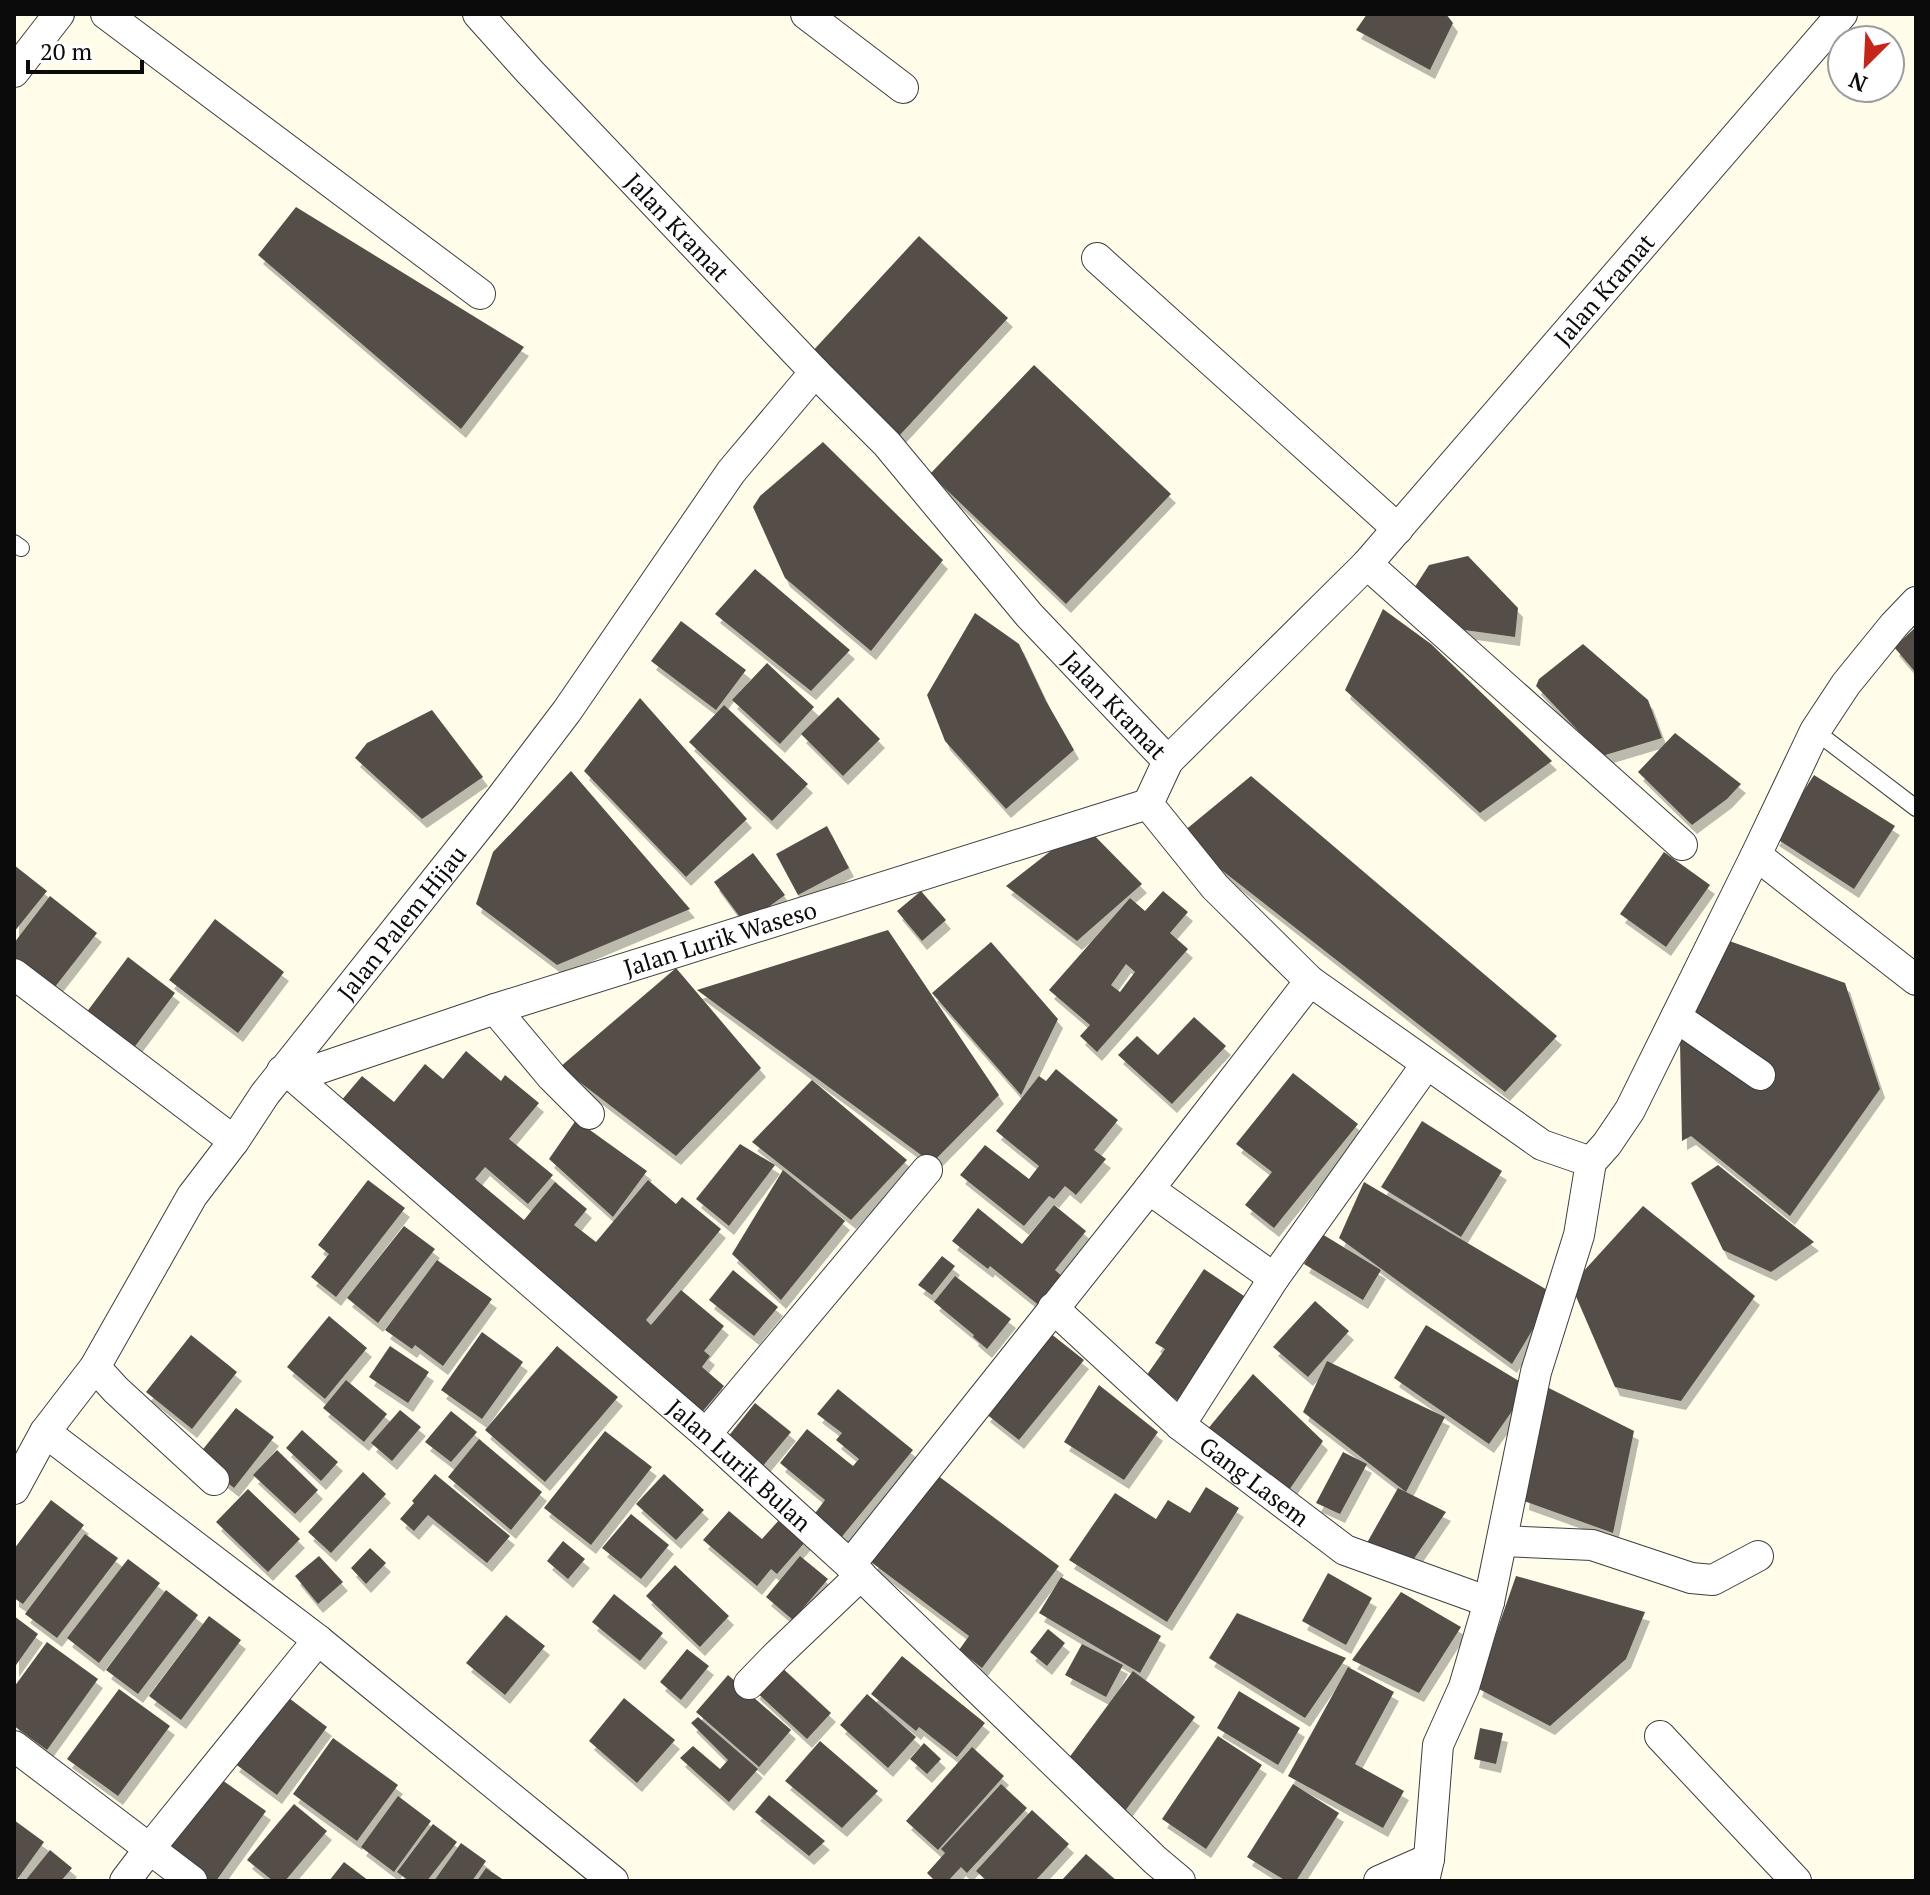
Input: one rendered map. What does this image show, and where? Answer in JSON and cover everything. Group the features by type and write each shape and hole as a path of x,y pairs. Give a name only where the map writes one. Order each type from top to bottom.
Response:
{"street":[{"path":"14,72 59,14"},
{"path":"106,14 480,294"},
{"name":"Jalan Kramat","path":"478,14 815,372 887,444 1029,615 1168,761 1367,564 1842,14"},
{"path":"806,14 903,88"},
{"path":"1097,258 1398,529"},
{"name":"Jalan Palem Hijau","path":"14,1489 45,1432 95,1367 192,1196 567,711 731,472 815,372"},
{"path":"1367,564 1682,845"},
{"path":"1379,1881 1426,1870 1438,1745 1464,1687 1489,1602 1536,1372 1579,1235 1591,1162 1630,1110 1815,731 1846,684 1916,602"},
{"path":"1168,761 1148,804 1215,887 1310,981 1542,1145 1591,1162"},
{"name":"Jalan Lurik Waseso","path":"288,1074 1148,804"},
{"path":"1756,855 1916,980"},
{"path":"14,974 234,1141"},
{"path":"749,1684 856,1570 1053,1308 1310,981"},
{"path":"495,1009 552,1077 589,1114"},
{"path":"1676,1017 1760,1075"},
{"path":"1180,1425 1274,1278 1426,1065"},
{"name":"Jalan Lurik Bulan","path":"288,1074 706,1434 856,1570 1180,1881"},
{"path":"706,1434 927,1170"},
{"path":"1149,1189 1274,1278"},
{"name":"Gang Lasem","path":"1053,1308 1180,1425 1345,1550 1489,1602"},
{"path":"95,1367 214,1480"},
{"path":"45,1432 318,1640 613,1881"},
{"path":"1502,1541 1592,1545 1691,1578 1713,1580 1758,1556"},
{"path":"125,1881 318,1640"},
{"path":"1660,1736 1796,1881"},
{"path":"14,1746 192,1881"}],"lane":[{"path":"1815,731 1916,808"}],"building":[{"path":"1367,14 1446,14 1453,23 1430,70 1356,30"},
{"path":"296,207 524,347 461,429 258,255"},
{"path":"919,236 1008,318 899,436 810,354"},
{"path":"1034,365 1171,494 1066,604 930,474"},
{"path":"823,442 943,560 871,651 785,578 753,507 760,496"},
{"path":"1468,556 1518,608 1515,637 1450,628 1409,596 1429,565"},
{"path":"755,569 850,650 811,691 715,614"},
{"path":"1383,609 1431,644 1552,761 1480,813 1345,690"},
{"path":"975,613 1019,644 1074,750 1006,809 945,741 927,695"},
{"path":"681,621 746,670 716,710 651,661"},
{"path":"1916,627 1916,673 1894,647"},
{"path":"1583,644 1648,700 1662,738 1602,756 1536,686 1539,679"},
{"path":"767,663 814,707 780,744 732,700"},
{"path":"838,697 880,739 843,776 801,734"},
{"path":"640,698 747,819 686,877 584,771"},
{"path":"724,705 808,784 772,821 689,742"},
{"path":"432,710 483,777 422,819 355,758 367,743"},
{"path":"1675,733 1741,784 1727,799 1692,825 1638,772"},
{"path":"571,771 690,909 557,965 476,904 493,852"},
{"path":"1814,775 1895,826 1854,889 1774,837"},
{"path":"1251,776 1557,1036 1505,1092 1178,836"},
{"path":"1084,825 1142,884 1077,941 1006,886"},
{"path":"827,826 849,868 798,895 776,854"},
{"path":"1664,852 1710,885 1666,947 1620,914"},
{"path":"753,853 785,895 745,924 714,882"},
{"path":"14,865 47,891 14,932"},
{"path":"921,891 946,920 922,941 897,911"},
{"path":"1163,891 1188,912 1170,933 1188,949 1097,1052 1080,1036 1090,1025 1049,990 1130,898 1145,911","holes":["1126,964 1135,972 1120,992 1111,985"]},
{"path":"50,896 97,933 51,992 14,964 14,943"},
{"path":"215,919 284,972 238,1033 169,980"},
{"path":"888,930 999,1095 932,1163 697,990"},
{"path":"1724,939 1845,983 1880,1089 1790,1216 1691,1136 1682,1141 1680,1042"},
{"path":"991,942 1058,1019 1021,1095 932,993"},
{"path":"128,957 175,993 130,1053 83,1017"},
{"path":"676,968 761,1068 676,1156 560,1067"},
{"path":"1194,1017 1226,1046 1172,1104 1118,1055 1137,1036 1158,1055"},
{"path":"466,1051 501,1081 505,1075 539,1103 509,1139 553,1175 528,1204 485,1167 475,1179 524,1220 555,1182 587,1209 574,1225 596,1242 648,1180 676,1204 682,1197 721,1229 646,1320 651,1325 681,1290 724,1326 704,1351 710,1356 702,1367 724,1386 697,1418 335,1108 362,1076 394,1102 425,1064 443,1079"},
{"path":"1056,1069 1118,1120 1094,1150 1106,1159 1076,1195 1065,1186 1054,1199 1049,1196 1024,1226 960,1175 985,1145 1029,1179 1039,1166 996,1131 1039,1076 1046,1081"},
{"path":"1293,1073 1358,1124 1274,1228 1245,1205 1272,1172 1236,1144"},
{"path":"812,1080 907,1160 851,1220 752,1142"},
{"path":"576,1120 647,1171 613,1217 549,1159"},
{"path":"1422,1121 1502,1171 1461,1237 1381,1187"},
{"path":"740,1144 775,1165 729,1226 696,1199"},
{"path":"1718,1165 1814,1242 1771,1272 1723,1250 1691,1183"},
{"path":"783,1170 845,1221 781,1300 732,1254"},
{"path":"368,1180 405,1208 336,1297 311,1277 329,1254 318,1245"},
{"path":"1364,1182 1554,1294 1512,1364 1339,1238"},
{"path":"1054,1205 1086,1231 1055,1270 1064,1278 1041,1307 990,1266 988,1269 952,1241 978,1208 1022,1244"},
{"path":"1643,1206 1755,1296 1681,1401 1615,1387 1571,1285"},
{"path":"404,1226 435,1249 378,1323 347,1298"},
{"path":"1322,1234 1381,1270 1363,1300 1304,1264"},
{"path":"942,1256 955,1266 932,1295 918,1285"},
{"path":"437,1260 492,1299 443,1366 415,1345 412,1349 385,1330"},
{"path":"1204,1269 1250,1300 1182,1403 1144,1379 1165,1349 1155,1343"},
{"path":"733,1270 778,1307 754,1336 709,1300"},
{"path":"955,1276 1011,1319 987,1349 934,1302"},
{"path":"1315,1301 1349,1331 1308,1377 1273,1347"},
{"path":"329,1316 367,1348 325,1399 287,1367"},
{"path":"1426,1325 1529,1387 1489,1444 1394,1378"},
{"path":"482,1332 523,1362 482,1419 441,1390"},
{"path":"1050,1333 1084,1360 1019,1440 985,1413"},
{"path":"191,1335 237,1372 192,1429 146,1392"},
{"path":"390,1346 429,1372 408,1403 369,1377"},
{"path":"557,1346 618,1397 545,1482 485,1430"},
{"path":"1327,1361 1445,1417 1406,1492 1303,1412"},
{"path":"1253,1374 1323,1441 1287,1493 1202,1436"},
{"path":"346,1380 387,1414 364,1442 323,1408"},
{"path":"1535,1381 1634,1431 1613,1533 1524,1501"},
{"path":"1099,1385 1158,1432 1124,1480 1064,1442"},
{"path":"838,1389 913,1450 840,1539 813,1516 825,1500 780,1463 807,1429 853,1466 859,1459 836,1440 842,1433 817,1414"},
{"path":"755,1403 791,1432 762,1467 727,1438"},
{"path":"236,1408 274,1437 234,1488 196,1458"},
{"path":"400,1410 421,1427 392,1461 371,1443"},
{"path":"451,1411 477,1432 451,1462 425,1442"},
{"path":"302,1430 338,1462 321,1481 286,1448"},
{"path":"605,1431 652,1467 591,1545 544,1508"},
{"path":"479,1439 542,1492 511,1530 448,1477"},
{"path":"277,1450 318,1490 295,1514 253,1475"},
{"path":"1343,1452 1367,1464 1340,1514 1316,1503"},
{"path":"363,1472 386,1494 331,1553 308,1532"},
{"path":"435,1474 510,1536 487,1563 428,1515 414,1531 400,1519"},
{"path":"664,1474 704,1510 676,1540 636,1504"},
{"path":"937,1475 1059,1566 982,1668 959,1650 969,1636 871,1562"},
{"path":"1206,1487 1239,1508 1167,1622 1069,1560 1115,1493 1156,1519 1168,1500 1190,1513"},
{"path":"1398,1488 1446,1512 1409,1566 1364,1548"},
{"path":"248,1489 300,1539 268,1572 216,1522"},
{"path":"51,1500 84,1525 23,1604 14,1598 14,1549"},
{"path":"729,1511 762,1539 780,1519 806,1541 777,1574 771,1569 757,1586 703,1540"},
{"path":"631,1514 669,1545 641,1579 602,1548"},
{"path":"85,1534 118,1558 57,1638 25,1614"},
{"path":"563,1541 585,1559 568,1579 547,1561"},
{"path":"370,1548 386,1563 366,1584 351,1568"},
{"path":"319,1556 343,1582 318,1604 295,1576"},
{"path":"800,1556 828,1579 793,1620 766,1597"},
{"path":"128,1559 160,1583 99,1663 67,1638"},
{"path":"675,1565 729,1616 700,1647 646,1596"},
{"path":"1328,1573 1372,1598 1346,1645 1302,1621"},
{"path":"1516,1576 1645,1612 1626,1659 1550,1726 1477,1688"},
{"path":"1061,1577 1161,1636 1140,1673 1039,1613"},
{"path":"166,1590 198,1615 138,1694 106,1670"},
{"path":"1401,1592 1461,1627 1419,1693 1352,1660"},
{"path":"614,1594 663,1633 640,1661 592,1622"},
{"path":"1237,1613 1346,1658 1305,1718 1209,1658"},
{"path":"506,1615 545,1646 505,1695 466,1663"},
{"path":"14,1616 38,1634 14,1668"},
{"path":"209,1616 241,1640 181,1720 149,1696"},
{"path":"1048,1629 1065,1643 1047,1666 1030,1652"},
{"path":"47,1642 98,1679 47,1750 14,1726 14,1687"},
{"path":"1082,1644 1123,1665 1106,1697 1065,1675"},
{"path":"687,1649 709,1666 681,1700 660,1682"},
{"path":"902,1656 985,1723 957,1757 919,1727 916,1731 871,1694"},
{"path":"778,1664 831,1713 807,1739 754,1690"},
{"path":"1348,1667 1394,1692 1355,1764 1404,1791 1383,1828 1288,1776"},
{"path":"1133,1671 1195,1717 1125,1811 1063,1766"},
{"path":"728,1675 791,1730 759,1767 696,1712"},
{"path":"119,1689 170,1726 118,1796 67,1759"},
{"path":"1239,1691 1300,1728 1278,1765 1217,1728"},
{"path":"867,1694 916,1737 888,1768 840,1725"},
{"path":"285,1695 327,1727 277,1795 234,1763"},
{"path":"624,1698 675,1740 637,1783 589,1741"},
{"path":"698,1717 758,1769 729,1802 680,1758 693,1746 720,1769 728,1760 691,1723"},
{"path":"1480,1728 1503,1733 1496,1764 1474,1759"},
{"path":"1218,1736 1262,1765 1206,1849 1162,1819"},
{"path":"333,1738 398,1785 357,1841 293,1794"},
{"path":"820,1741 878,1791 842,1828 785,1781"},
{"path":"924,1743 941,1759 927,1774 910,1759"},
{"path":"972,1747 1004,1776 938,1850 906,1821"},
{"path":"215,1775 266,1811 216,1881 208,1881 163,1850"},
{"path":"1001,1784 1027,1808 967,1873 961,1867 948,1881 935,1881 927,1873 945,1853 941,1849"},
{"path":"1293,1784 1339,1813 1296,1881 1286,1881 1247,1857"},
{"path":"769,1795 825,1841 809,1856 755,1812"},
{"path":"398,1796 431,1821 394,1872 361,1847"},
{"path":"294,1804 327,1831 285,1881 273,1881 247,1860"},
{"path":"1032,1810 1069,1844 1035,1881 987,1881 976,1871"},
{"path":"14,1820 44,1842 16,1881 14,1881"},
{"path":"433,1824 457,1842 427,1881 409,1881 397,1872"},
{"path":"461,1843 486,1861 472,1881 434,1881"},
{"path":"50,1850 72,1868 61,1881 25,1881"},
{"path":"1086,1854 1117,1881 1061,1881"},
{"path":"344,1862 369,1881 329,1881"},
{"path":"486,1868 505,1881 477,1881"}]}
